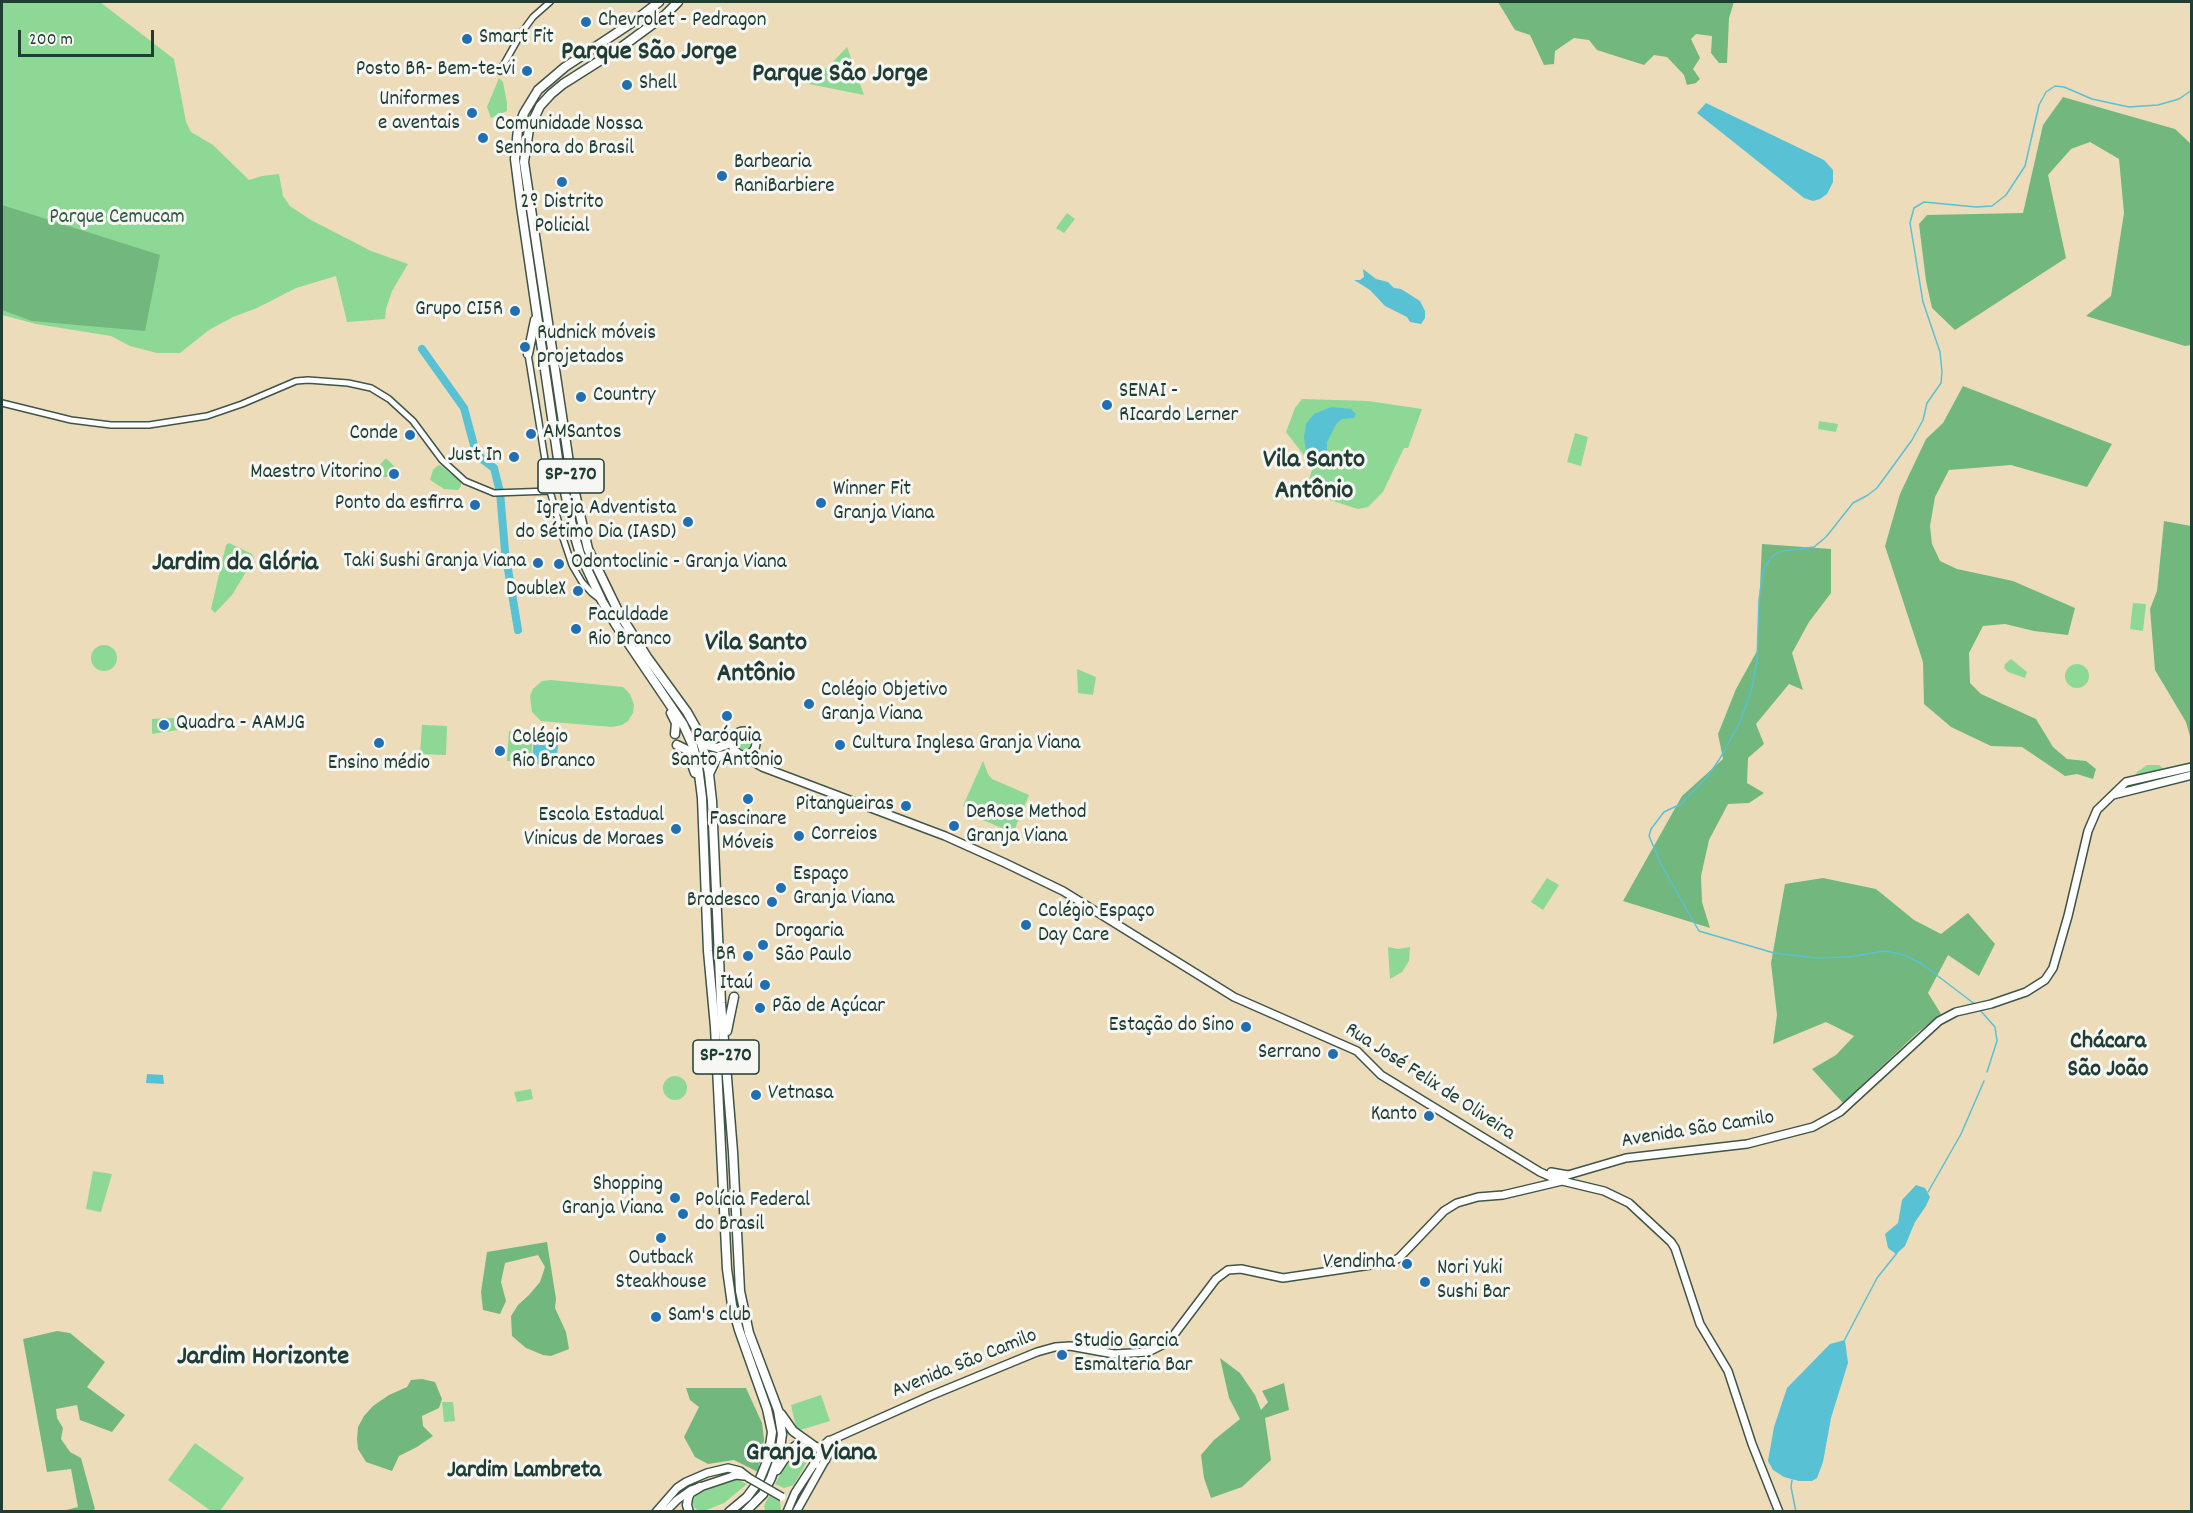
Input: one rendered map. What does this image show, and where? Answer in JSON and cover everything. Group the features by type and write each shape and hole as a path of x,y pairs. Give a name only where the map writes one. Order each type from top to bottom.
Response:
{"highway":[{"name":"SP-270","path":"659,2 565,67 538,90 524,113 518,129 515,149 558,459 580,554 602,601 683,724 693,746 698,766 702,798 708,951 715,1027 727,1269 732,1305 767,1409 772,1432 768,1459 759,1481 747,1497 729,1512"},
{"name":"SP-270","path":"678,2 665,15 623,46 551,94 540,106 529,129 525,143 524,167 571,476 588,549 619,613 647,657 687,712 700,738 709,774 733,1152 736,1245 742,1302 748,1333 781,1423 781,1445 771,1478 763,1494 746,1512"},
{"path":"528,354 537,311"},
{"path":"662,694 676,723 675,734"},
{"path":"700,738 710,746 717,748 733,742"},
{"path":"677,745 685,748 689,753 702,798"},
{"path":"709,774 716,759 724,755 739,754"},
{"path":"725,1043 734,997"},
{"path":"778,1410 798,1436 822,1454 829,1441"},
{"path":"771,1478 790,1450 797,1445 812,1452 815,1464"},
{"path":"689,1512 687,1498 690,1493 699,1488"},
{"path":"760,1511 763,1494"}],"main road":[{"path":"754,750 748,754 739,754 733,742 737,734 747,732 755,739 754,750 762,767"},
{"name":"Rua José Felix de Oliveira","path":"739,754 762,767 945,836 1063,891 1234,997 1357,1051 1381,1075 1528,1164 1557,1178 1623,1199 1638,1210 1671,1242 1678,1255 1700,1324 1728,1371 1752,1444 1779,1512"},
{"path":"2126,782 2192,767"},
{"path":"2112,796 2166,780 2172,771"},
{"path":"2126,782 2133,787 2141,787 2192,775"},
{"name":"Avenida São Camilo","path":"829,1441 930,1396 1046,1349 1070,1346 1126,1355 1156,1349 1173,1336 1216,1279 1228,1269 1241,1269 1283,1278 1391,1262 1399,1258 1444,1211 1457,1203 1478,1197 1516,1192 1626,1158 1747,1144 1821,1123 1852,1102 1920,1037 1948,1016 2018,995 2039,984 2049,975 2053,968 2093,819 2102,804 2126,782"},
{"path":"786,1512 787,1497 838,1437"},
{"path":"795,1512 808,1490 822,1454"},
{"path":"656,1512 671,1493 694,1478 728,1468 740,1471 787,1497 799,1499 808,1490"},
{"path":"665,1512 683,1494 736,1474 748,1477"}],"street":[{"path":"500,71 522,32 533,17 550,2"},
{"path":"528,354 550,491 572,565 592,593 602,601"},
{"path":"2,403 77,421 111,425 152,424 207,416 296,381 348,383 371,388 389,399 413,421 443,461 456,474 471,483 498,493 550,491"}],"green space":[{"name":"Parque Cemucam","path":"2,2 100,2 174,59 186,122 191,132 213,145 249,180 279,174 283,196 290,206 311,220 371,251 408,264 392,291 385,319 347,322 336,276 296,288 257,308 233,317 209,330 180,353 157,353 130,346 111,336 36,324 2,315"},
{"path":"1498,2 1734,2 1729,18 1727,63 1719,63 1711,53 1712,36 1696,34 1691,39 1700,58 1693,69 1700,79 1696,83 1687,85 1684,75 1667,57 1654,55 1644,65 1597,50 1589,40 1574,38 1555,51 1554,64 1544,65 1530,35 1515,30"},
{"path":"847,47 864,95 804,83 827,68"},
{"path":"499,78 503,82 507,111 491,118 487,107"},
{"path":"2063,97 2175,129 2191,144 2191,345 2185,346 2086,316 2111,296 2124,213 2119,159 2090,142 2071,149 2048,175 2066,258 1955,330 1932,308 1919,224 1927,215 2023,213 2043,125"},
{"path":"2,205 160,255 145,331 32,321 2,310"},
{"path":"1067,213 1075,219 1064,233 1056,228"},
{"path":"1963,386 2112,444 2087,487 2011,465 1949,470 1935,497 1930,526 1932,544 1940,561 1957,569 2013,581 2075,608 2068,635 2034,631 2005,624 1983,626 1969,653 1970,683 1981,694 2036,719 2053,747 2067,759 2086,761 2096,769 2093,779 2077,774 2065,776 2022,747 1991,746 1951,727 1924,704 1923,662 1885,546 1900,494 1926,439 1943,423"},
{"path":"1302,399 1368,401 1422,409 1408,448 1404,448 1383,492 1368,507 1358,509 1305,492 1313,467 1286,432 1295,408"},
{"path":"1819,421 1838,424 1836,432 1818,429"},
{"path":"1575,433 1588,437 1581,466 1567,462"},
{"path":"385,459 398,470 396,477 379,477 376,473 377,468"},
{"path":"440,465 461,482 458,490 444,489 430,480 433,470"},
{"path":"2164,521 2191,526 2191,740 2186,722 2155,670 2150,609 2157,591"},
{"path":"229,543 252,554 254,559 232,595 215,613 211,609 226,545"},
{"path":"1762,544 1831,549 1831,593 1809,622 1792,653 1803,690 1789,684 1756,724 1764,744 1748,758 1747,783 1764,793 1749,803 1728,804 1709,840 1701,876 1702,902 1710,928 1623,901 1682,796 1723,759 1718,734 1736,689 1757,651"},
{"path":"2133,603 2146,604 2143,631 2130,629"},
{"path":"104,645 113,649 117,658 113,667 104,671 95,667 91,658 95,649"},
{"path":"2011,659 2027,672 2025,678 2008,672 2004,668"},
{"path":"2077,664 2086,667 2089,676 2086,685 2077,688 2068,685 2065,676 2068,667"},
{"path":"1077,669 1096,677 1093,695 1078,693"},
{"path":"542,681 623,687 630,694 634,705 633,713 622,725 612,727 541,721 532,712 530,696 533,689"},
{"name":"Quadra - AAMJG","path":"175,718 178,730 152,734 152,719"},
{"path":"422,725 447,726 446,755 420,754"},
{"path":"509,731 533,732 531,762 507,761"},
{"path":"747,732 754,738 753,747 744,751 735,749 737,737"},
{"path":"983,761 992,779 1029,795 1013,833 976,817 978,812 963,806"},
{"path":"2147,765 2159,765 2166,771 2134,779 2137,772"},
{"path":"1547,878 1559,885 1543,910 1531,902"},
{"path":"1823,878 1876,889 1914,920 1941,934 1968,913 1995,944 1979,976 1948,955 1928,993 1941,1014 1916,1034 1843,1103 1812,1069 1836,1055 1854,1036 1826,1022 1773,1044 1777,1015 1771,963 1785,884"},
{"path":"1388,947 1398,949 1410,947 1409,961 1402,972 1390,979"},
{"path":"675,1076 680,1077 686,1083 686,1093 680,1099 675,1100 670,1099 664,1093 663,1088 664,1083 670,1077"},
{"path":"531,1089 533,1099 517,1102 514,1092"},
{"path":"93,1171 112,1174 101,1212 86,1209"},
{"path":"547,1242 556,1299 555,1308 566,1332 569,1349 551,1356 526,1348 512,1336 511,1316 518,1305 540,1282 545,1267 538,1255 505,1263 501,1282 506,1301 500,1314 483,1310 481,1292 487,1252"},
{"path":"57,1331 70,1333 105,1362 87,1387 125,1415 112,1432 80,1420 77,1405 56,1409 57,1418 63,1428 61,1439 70,1452 81,1458 95,1509 91,1511 62,1511 78,1507 71,1469 47,1472 23,1339"},
{"path":"1220,1358 1240,1373 1255,1395 1261,1410 1268,1402 1262,1391 1284,1383 1289,1410 1265,1418 1271,1460 1242,1487 1211,1498 1204,1478 1201,1455 1214,1440 1240,1419 1229,1398"},
{"path":"422,1379 435,1382 442,1399 439,1408 422,1416 423,1426 433,1436 399,1456 392,1471 366,1462 358,1449 357,1439 358,1427 364,1416 373,1406 389,1395 407,1387 411,1380"},
{"path":"686,1388 746,1388 762,1423 764,1440 758,1472 734,1460 708,1464 695,1457 684,1437 699,1407 690,1400"},
{"path":"821,1395 830,1421 797,1431 791,1405"},
{"path":"442,1402 453,1402 455,1421 444,1422"},
{"path":"195,1443 244,1478 220,1511 211,1511 168,1480"},
{"path":"804,1451 810,1456 794,1485 784,1488 775,1484 791,1455"},
{"path":"736,1479 747,1484 724,1503 704,1511 698,1511 694,1507 693,1501 696,1494"},
{"path":"770,1494 780,1501 781,1511 765,1511 764,1506"}],"water":[{"path":"1706,103 1824,160 1833,170 1833,182 1827,194 1813,201 1804,198 1697,113"},
{"path":"1363,269 1376,279 1388,282 1394,288 1401,289 1420,301 1425,311 1425,318 1421,324 1410,322 1407,317 1385,306 1370,290 1354,280 1364,277"},
{"path":"1331,407 1351,409 1356,414 1354,418 1342,419 1337,423 1327,442 1327,452 1309,453 1306,451 1304,437 1306,424 1314,414"},
{"path":"534,734 559,737 556,765 532,764"},
{"path":"147,1074 163,1075 164,1084 146,1083"},
{"path":"1916,1185 1925,1188 1930,1197 1915,1222 1905,1246 1896,1254 1888,1248 1885,1234 1898,1223 1902,1200"},
{"path":"1845,1340 1848,1363 1831,1418 1823,1462 1817,1478 1812,1481 1799,1481 1784,1477 1773,1470 1768,1461 1774,1427 1787,1388 1830,1344"}],"waterway":[{"path":"1976,1005 1922,964 1904,955 1885,951 1848,957 1816,958 1774,953 1699,931 1663,868 1649,836 1651,829 1664,812 1681,804 1707,777 1740,722 1752,688 1757,660 1759,600 1763,571 1770,559 1778,552 1814,547 1826,537 1853,503 1877,488 1912,440 1923,420 1927,403 1941,383 1940,352 1923,302 1910,223 1914,208 1924,202 1976,207 1992,206 2006,195 2025,166 2039,105 2046,92 2055,86 2064,87 2092,99 2129,107 2158,105 2179,99 2192,90"},
{"path":"422,349 464,408 475,449 482,459 494,468 500,492 505,551 518,630"},
{"path":"1979,1009 1995,1027 1997,1041 1987,1072"},
{"path":"1928,1192 1961,1134 1984,1081"},
{"path":"1844,1341 1877,1278 1897,1253"},
{"path":"1792,1480 1791,1487 1796,1512"}],"place":[{"name":"Chevrolet - Pedragon","path":"586,22"},
{"name":"Smart Fit","path":"467,39"},
{"name":"Posto BR- Bem-te-vi","path":"527,71"},
{"name":"Shell","path":"627,85"},
{"name":"Uniformes e aventais","path":"472,113"},
{"name":"Comunidade Nossa Senhora do Brasil","path":"483,138"},
{"name":"Barbearia RaniBarbiere","path":"722,176"},
{"name":"2º Distrito Policial","path":"562,182"},
{"name":"Grupo CI5R","path":"515,311"},
{"name":"Rudnick móveis projetados","path":"525,347"},
{"name":"Country","path":"581,397"},
{"name":"SENAI - RIcardo Lerner","path":"1107,405"},
{"name":"AMSantos","path":"531,434"},
{"name":"Conde","path":"410,435"},
{"name":"Just In","path":"514,457"},
{"name":"Maestro Vitorino","path":"394,474"},
{"name":"Winner Fit Granja Viana","path":"821,503"},
{"name":"Ponto da esfirra","path":"475,505"},
{"name":"Igreja Adventista do Sétimo Dia (IASD)","path":"688,522"},
{"name":"Taki Sushi Granja Viana","path":"538,563"},
{"name":"Odontoclinic - Granja Viana","path":"559,564"},
{"name":"DoubleX","path":"578,591"},
{"name":"Faculdade Rio Branco","path":"576,629"},
{"name":"Colégio Objetivo Granja Viana","path":"809,704"},
{"name":"Paróquia Santo Antônio","path":"727,716"},
{"name":"Quadra - AAMJG","path":"164,725"},
{"name":"Ensino médio","path":"379,743"},
{"name":"Cultura Inglesa Granja Viana","path":"840,745"},
{"name":"Colégio Rio Branco","path":"500,751"},
{"name":"Fascinare Móveis","path":"748,799"},
{"name":"Pitangueiras","path":"906,806"},
{"name":"DeRose Method Granja Viana","path":"954,826"},
{"name":"Escola Estadual Vinicus de Moraes","path":"676,829"},
{"name":"Correios","path":"799,836"},
{"name":"Espaço Granja Viana","path":"781,888"},
{"name":"Bradesco","path":"772,902"},
{"name":"Colégio Espaço Day Care","path":"1026,925"},
{"name":"Drogaria São Paulo","path":"763,945"},
{"name":"BR","path":"748,956"},
{"name":"Itaú","path":"765,985"},
{"name":"Pão de Açúcar","path":"760,1008"},
{"name":"Estação do Sino","path":"1246,1027"},
{"name":"Serrano","path":"1333,1054"},
{"name":"Vetnasa","path":"756,1095"},
{"name":"Kanto","path":"1429,1116"},
{"name":"Shopping Granja Viana","path":"675,1198"},
{"name":"Polícia Federal do Brasil","path":"683,1214"},
{"name":"Outback Steakhouse","path":"661,1238"},
{"name":"Vendinha","path":"1407,1264"},
{"name":"Nori Yuki Sushi Bar","path":"1425,1282"},
{"name":"Sam's club","path":"656,1317"},
{"name":"Studio Garcia Esmalteria Bar","path":"1062,1355"}],"district":[{"name":"Parque São Jorge","path":"649,54"},
{"name":"Parque São Jorge","path":"840,76"},
{"name":"Vila Santo Antônio","path":"1314,478"},
{"name":"Jardim da Glória","path":"235,565"},
{"name":"Vila Santo Antônio","path":"756,660"},
{"name":"Chácara São João","path":"2108,1058"},
{"name":"Jardim Horizonte","path":"263,1359"},
{"name":"Granja Viana","path":"811,1455"},
{"name":"Jardim Lambreta","path":"524,1473"}]}
